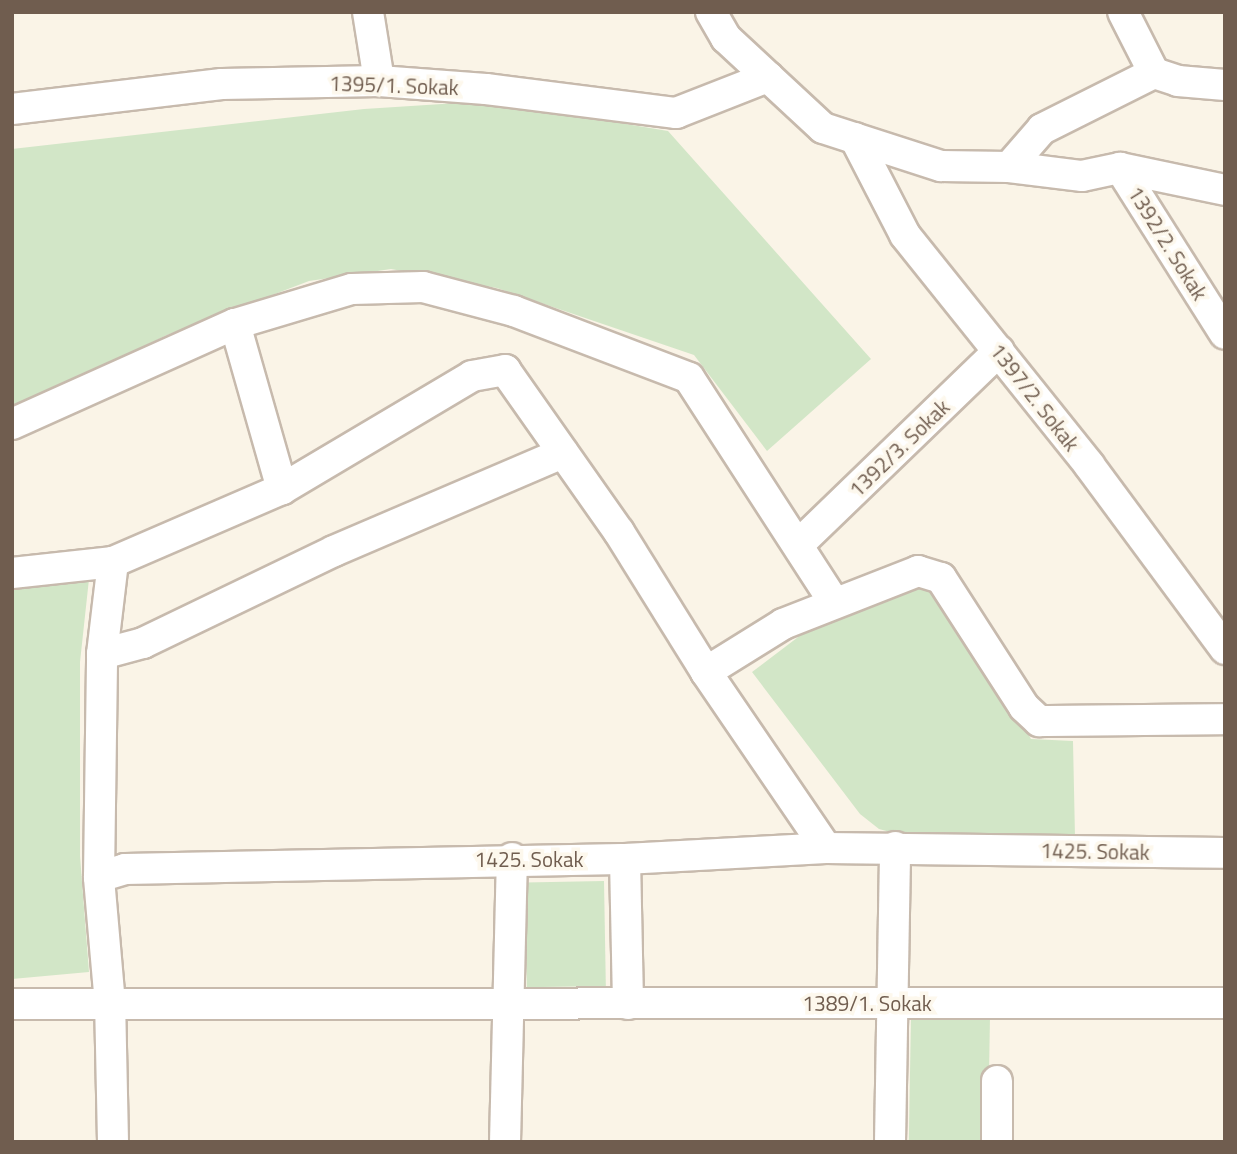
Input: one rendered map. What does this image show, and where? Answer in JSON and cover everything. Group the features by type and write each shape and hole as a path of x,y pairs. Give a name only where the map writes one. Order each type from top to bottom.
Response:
{"street":[{"path":"368,12 379,82"},
{"path":"711,12 726,38 823,128 941,166 1009,167 1082,176 1120,168 1213,187"},
{"path":"1123,12 1154,73 1178,81 1225,85"},
{"path":"1009,167 1042,129 1154,73"},
{"name":"1395/1. Sokak","path":"12,109 222,84 379,82 486,89 676,113 768,77"},
{"name":"1397/2. Sokak","path":"855,138 905,235 999,351 1225,649"},
{"name":"1392/2. Sokak","path":"1120,168 1220,326"},
{"path":"12,424 235,324 352,289 423,287 514,311 690,378 834,602"},
{"path":"235,324 282,488"},
{"name":"1392/3. Sokak","path":"799,544 999,351"},
{"path":"12,573 113,562 282,488 448,388 489,370 505,370 619,532 706,672 826,848"},
{"path":"102,654 143,643 334,551 563,453"},
{"path":"113,562 102,654 99,877 110,1004 113,1142"},
{"path":"706,672 783,624 918,571 941,578 1024,707 1039,721 1225,719"},
{"path":"890,1142 895,847"},
{"name":"1425. Sokak","path":"99,877 125,869 512,859 625,859 826,848 1225,853"},
{"path":"505,1142 512,859"},
{"path":"625,859 628,1004"},
{"name":"1389/1. Sokak","path":"12,1004 1225,1003"},
{"path":"997,1081 997,1142"}],"green space":[{"path":"489,101 668,131 871,359 767,451 694,355 497,288 391,269 309,281 167,335 12,409 12,149 364,109"},
{"path":"89,579 80,662 80,856 89,972 12,979 12,588"},
{"path":"930,579 976,642 1031,739 1073,741 1075,837 901,835 879,829 860,814 752,672 810,628"},
{"path":"604,881 606,986 527,987 525,882"},
{"path":"911,1016 990,1017 988,1142 909,1142"}]}
